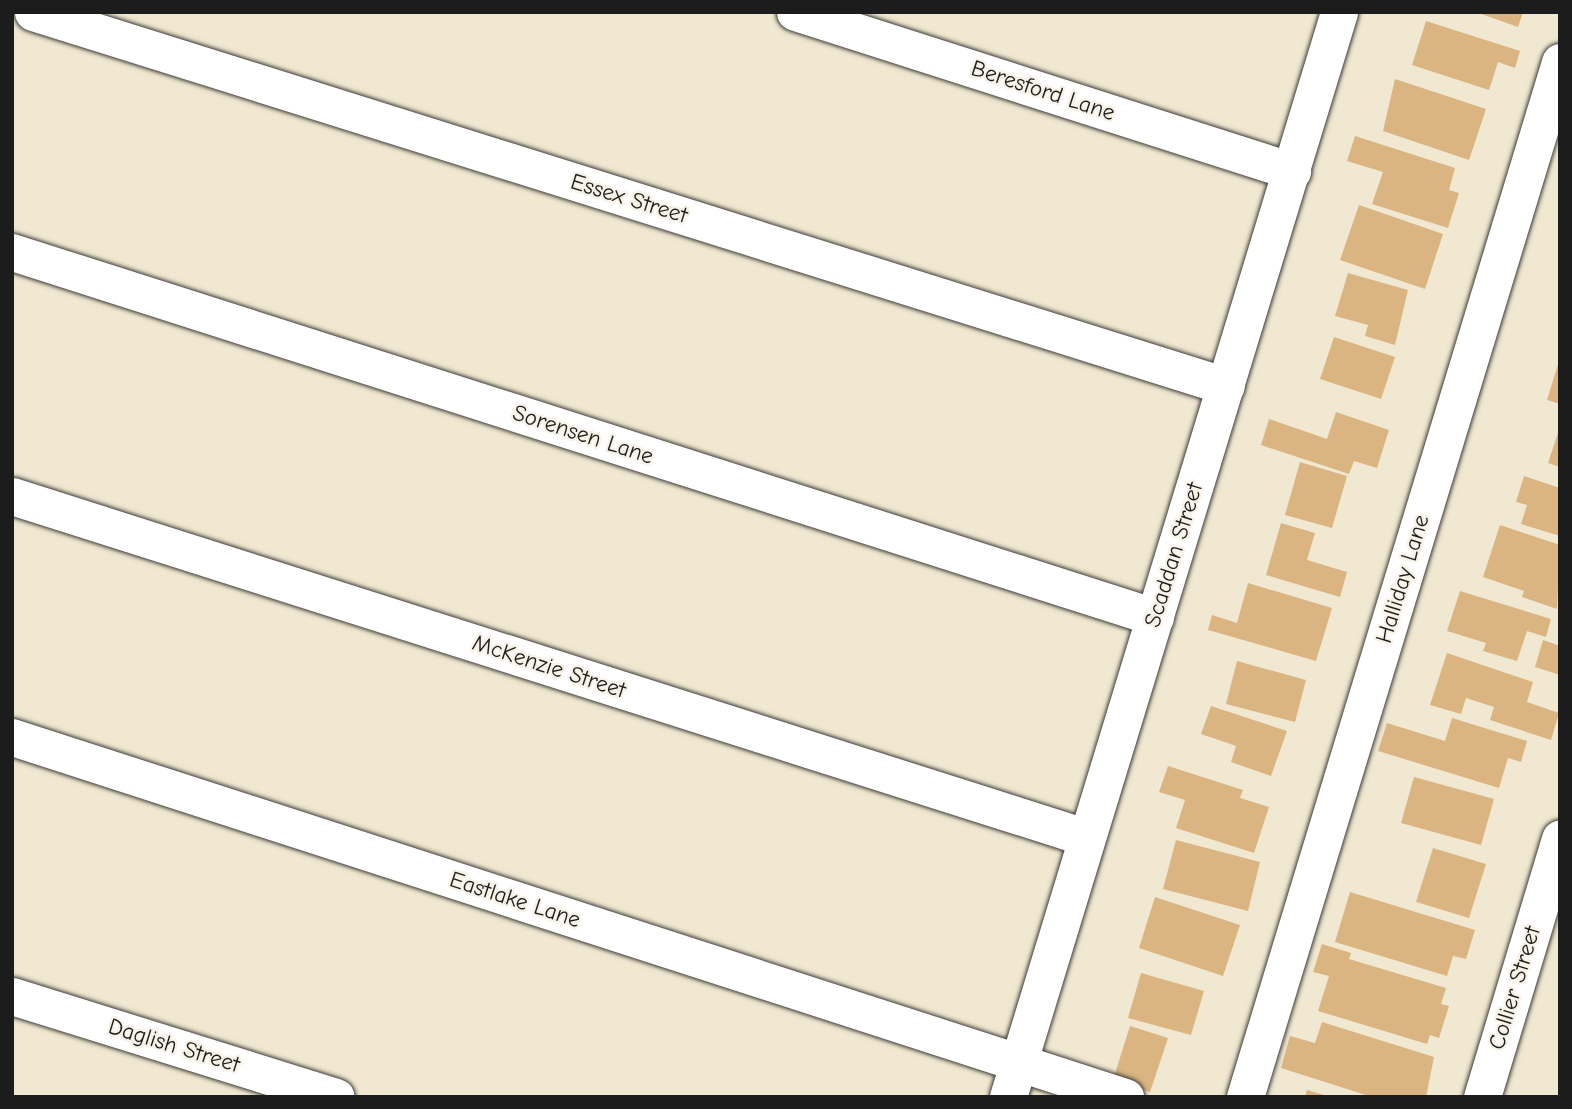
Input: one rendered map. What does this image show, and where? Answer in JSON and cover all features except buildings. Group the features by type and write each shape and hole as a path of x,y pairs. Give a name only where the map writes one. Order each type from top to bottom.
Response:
{"street":[{"name":"Essex Street","path":"33,12 1226,386"},
{"name":"Beresford Lane","path":"795,12 1292,171"},
{"name":"Scaddan Street","path":"1013,1080 1339,12"},
{"name":"Halliday Lane","path":"1245,1097 1560,62"},
{"name":"Sorensen Lane","path":"12,252 1155,617"},
{"name":"McKenzie Street","path":"12,496 1085,837"},
{"name":"Eastlake Lane","path":"12,737 1013,1080 1125,1097"},
{"name":"Collier Street","path":"1482,1097 1560,839"},
{"name":"Daglish Street","path":"12,996 336,1097"}]}
